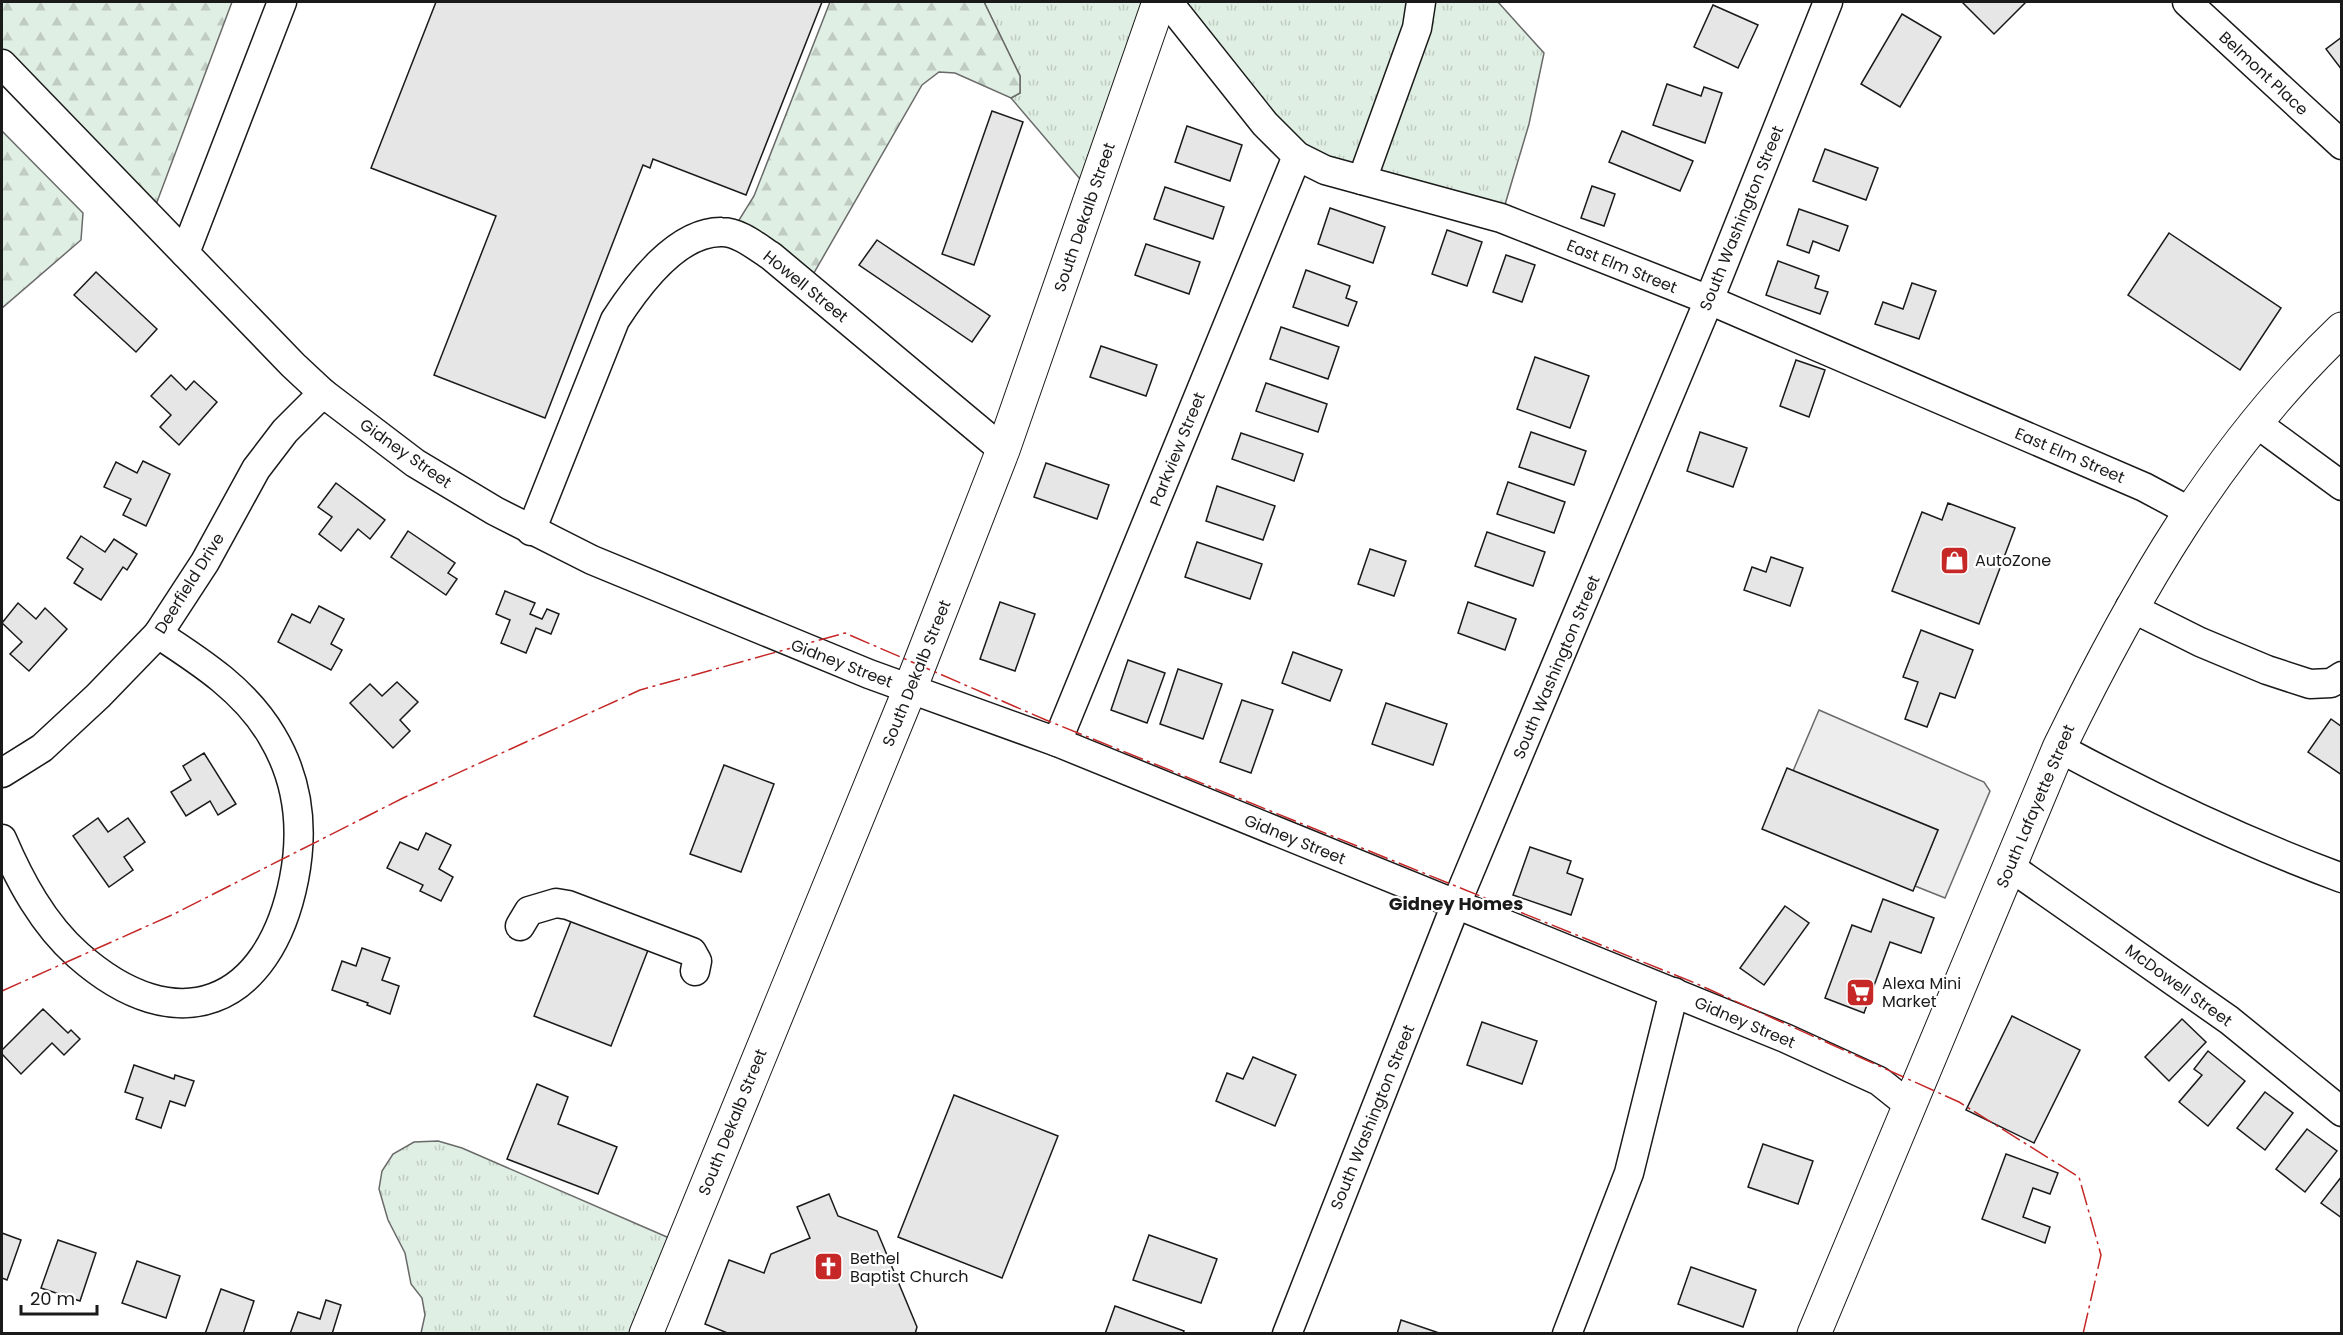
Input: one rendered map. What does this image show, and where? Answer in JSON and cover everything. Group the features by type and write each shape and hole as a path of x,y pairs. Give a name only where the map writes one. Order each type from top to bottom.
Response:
{"main road":[{"name":"South Dekalb Street","path":"646,1334 910,689 1003,450 1159,2"},
{"name":"South Lafayette Street","path":"1814,1334 2059,748 2130,607 2189,511 2229,455 2342,328"}],"street":[{"path":"185,253 282,2"},
{"name":"East Elm Street","path":"1168,2 1265,124 1296,156 1325,170 1501,218 1708,300 2144,487 2189,511"},
{"path":"1362,180 1417,28 1421,2"},
{"name":"South Washington Street","path":"1287,1334 1456,904 1708,300 1828,2"},
{"name":"Belmont Place","path":"2187,2 2342,145"},
{"name":"Gidney Street","path":"2,64 292,365 323,393 415,462 531,531 653,587 910,689 1057,742 1785,1038 1859,1071 1879,1082 1909,1105"},
{"name":"Parkview Street","path":"1057,742 1296,156"},
{"name":"Howell Street","path":"531,531 615,320 634,292 678,247 709,233 731,233 771,256 1003,450"},
{"name":"Deerfield Drive","path":"2,773 42,748 98,696 158,634 205,562 256,469 285,431 323,393"},
{"path":"2256,423 2341,484"},
{"path":"2130,607 2200,642 2268,669 2310,684 2338,686"},
{"path":"2,839 34,902 48,923 77,954 106,978 124,987 162,1000 181,1003 206,1001 228,992 248,978 263,961 284,918 296,866 300,837 299,809 293,782 284,758 257,714 220,678 158,634"},
{"path":"2059,748 2100,770 2280,855 2342,878"},
{"name":"McDowell Street","path":"2010,866 2229,1020 2342,1112"},
{"path":"520,926 530,911 545,904 568,905 692,952 697,961 695,971"},
{"path":"1567,1334 1629,1173 1674,992"}],"green space":[{"path":"2,2 232,2 151,218 2,64"},
{"path":"830,2 984,2 1020,76 1020,93 1011,98 955,73 939,72 922,85 807,285 731,233 754,196"},
{"path":"984,2 1159,2 1092,193 1011,98 1020,93 1020,76"},
{"path":"1168,2 1498,2 1544,53 1529,124 1501,218 1325,170"},
{"path":"2,131 83,213 81,240 2,308"},
{"path":"438,1141 462,1148 683,1244 646,1333 421,1333 425,1315 422,1298 411,1284 405,1253 388,1220 379,1189 382,1171 393,1154 414,1142"}],"shaded area":[{"path":"1819,710 1984,782 1990,791 1945,898 1915,886 1938,830 1793,771"}],"building":[{"path":"436,2 822,2 746,195 653,159 650,168 643,165 545,418 434,375 496,216 371,168"},
{"path":"1962,2 2026,2 1994,34"},
{"path":"1713,5 1758,25 1738,68 1694,47"},
{"path":"1902,14 1941,37 1900,107 1861,84"},
{"path":"2342,37 2342,70 2326,49"},
{"path":"1667,84 1701,96 1704,87 1722,93 1705,143 1653,125"},
{"path":"992,111 1023,122 974,265 942,254"},
{"path":"1187,126 1242,145 1230,181 1175,162"},
{"path":"1622,131 1693,161 1680,191 1609,162"},
{"path":"1825,149 1878,168 1866,200 1813,181"},
{"path":"1592,186 1615,194 1604,226 1581,218"},
{"path":"1165,187 1224,207 1213,239 1154,219"},
{"path":"1330,208 1385,227 1373,263 1318,244"},
{"path":"1799,209 1848,226 1839,251 1813,241 1809,253 1787,245"},
{"path":"1447,230 1482,242 1467,286 1432,274"},
{"path":"2169,233 2281,308 2240,370 2128,295"},
{"path":"877,240 990,316 972,342 859,265"},
{"path":"1146,244 1200,262 1189,294 1135,275"},
{"path":"1506,255 1535,265 1522,302 1493,292"},
{"path":"1778,261 1819,276 1815,288 1828,292 1820,314 1766,295"},
{"path":"1306,270 1350,286 1346,298 1357,302 1348,326 1293,307"},
{"path":"96,272 157,329 136,352 74,295"},
{"path":"1912,283 1936,291 1919,339 1875,324 1883,302 1903,309"},
{"path":"1281,327 1339,347 1328,379 1270,359"},
{"path":"1101,346 1157,365 1146,396 1090,377"},
{"path":"1535,357 1589,376 1570,428 1517,409"},
{"path":"1796,360 1825,370 1809,417 1780,406"},
{"path":"171,375 186,390 194,381 217,402 179,445 160,427 171,415 151,396"},
{"path":"1266,383 1327,404 1318,432 1256,411"},
{"path":"1531,432 1586,451 1574,485 1519,467"},
{"path":"1700,432 1747,448 1733,487 1687,471"},
{"path":"1241,433 1303,454 1294,481 1232,459"},
{"path":"143,461 170,474 146,526 123,515 131,499 104,487 116,462 137,473"},
{"path":"1046,463 1109,485 1097,519 1034,497"},
{"path":"1508,482 1565,502 1554,533 1497,514"},
{"path":"336,483 385,520 370,539 358,529 341,551 319,534 332,517 318,507"},
{"path":"1217,486 1275,506 1263,540 1206,521"},
{"name":"AutoZone","path":"1948,503 2015,528 1979,624 1892,591 1922,512 1942,520"},
{"path":"408,531 455,563 448,573 457,579 446,595 391,557"},
{"path":"1487,532 1545,552 1533,586 1475,566"},
{"path":"81,536 105,552 114,539 137,554 127,570 123,567 101,600 74,583 83,569 67,558"},
{"path":"1197,542 1262,564 1250,599 1185,577"},
{"path":"1370,549 1406,561 1394,596 1358,584"},
{"path":"1771,557 1803,568 1790,606 1744,590 1752,567 1766,572"},
{"path":"505,591 535,603 530,614 542,619 547,609 559,614 551,634 536,628 526,653 501,643 510,620 496,614"},
{"path":"1000,602 1035,614 1015,671 980,659"},
{"path":"1468,602 1516,619 1505,650 1458,633"},
{"path":"18,603 36,619 45,608 67,629 29,671 10,654 22,642 2,623"},
{"path":"319,606 344,619 331,644 342,650 331,670 278,642 292,614 310,623"},
{"path":"1921,630 1973,650 1955,698 1940,693 1927,727 1905,719 1918,682 1903,677"},
{"path":"1293,652 1342,670 1330,701 1282,683"},
{"path":"1128,660 1165,673 1147,723 1111,710"},
{"path":"1178,669 1222,684 1203,739 1160,724"},
{"path":"397,682 418,702 400,720 410,731 393,748 350,703 370,684 382,696"},
{"path":"1242,700 1273,710 1251,773 1220,762"},
{"path":"1386,703 1447,724 1433,765 1372,744"},
{"path":"2331,719 2342,727 2342,775 2308,752"},
{"path":"204,753 236,804 218,815 210,801 186,816 171,792 191,780 183,766"},
{"path":"724,765 774,784 741,872 690,854"},
{"path":"1787,768 1938,830 1913,891 1762,829"},
{"path":"98,818 108,832 128,818 145,842 124,857 133,870 109,887 73,836"},
{"path":"426,833 451,845 439,869 453,877 441,901 420,891 423,885 387,868 400,842 418,850"},
{"path":"1530,847 1571,861 1567,873 1583,879 1571,915 1513,895"},
{"path":"1883,899 1934,918 1921,953 1890,942 1864,1013 1825,998 1852,925 1871,932"},
{"path":"1785,906 1809,923 1764,985 1740,968"},
{"path":"573,916 650,945 611,1046 534,1016"},
{"path":"362,948 390,958 382,980 399,986 390,1014 332,990 342,961 356,966"},
{"path":"43,1009 68,1033 71,1030 80,1039 64,1055 52,1043 21,1074 2,1054 2,1050"},
{"path":"2012,1016 2080,1050 2034,1143 1966,1110"},
{"path":"2182,1019 2206,1042 2169,1081 2145,1057"},
{"path":"1482,1022 1537,1041 1522,1084 1467,1065"},
{"path":"2208,1051 2245,1081 2208,1126 2179,1102 2202,1075 2194,1069"},
{"path":"1253,1057 1296,1075 1275,1126 1216,1101 1227,1073 1243,1079"},
{"path":"134,1065 174,1079 175,1075 194,1081 185,1106 170,1101 161,1128 136,1119 143,1098 125,1092"},
{"path":"537,1084 568,1097 558,1124 617,1147 598,1194 507,1159"},
{"path":"2265,1092 2293,1113 2265,1150 2237,1128"},
{"path":"954,1095 1058,1136 1002,1278 898,1237"},
{"path":"2307,1129 2337,1151 2305,1192 2276,1169"},
{"path":"1763,1144 1813,1161 1798,1204 1748,1187"},
{"path":"2006,1154 2058,1173 2050,1194 2033,1188 2023,1217 2050,1227 2045,1243 1982,1219"},
{"path":"2342,1176 2342,1218 2321,1203"},
{"name":"Bethel Baptist Church","path":"829,1194 838,1216 877,1231 917,1327 915,1334 730,1334 705,1324 729,1260 764,1273 771,1254 810,1238 797,1207"},
{"path":"2,1233 21,1240 7,1280 2,1278"},
{"path":"1149,1235 1217,1259 1201,1303 1133,1280"},
{"path":"58,1240 96,1253 80,1301 41,1288"},
{"path":"137,1261 180,1276 166,1318 122,1303"},
{"path":"1691,1267 1756,1290 1743,1327 1678,1304"},
{"path":"221,1289 254,1301 243,1334 205,1334"},
{"path":"326,1300 341,1305 332,1334 290,1334 298,1312 320,1319"},
{"path":"1115,1306 1184,1331 1183,1334 1105,1334"},
{"path":"1401,1320 1442,1334 1397,1334"}],"power":[{"path":"2,991 174,914 403,798 640,690 845,633 1046,720 1695,983 1959,1102 2079,1177 2101,1255 2083,1334"}],"place":[{"name":"AutoZone","path":"1954,560"},
{"name":"Alexa Mini Market","path":"1861,992"},
{"name":"Bethel Baptist Church","path":"829,1267"}],"district":[{"name":"Gidney Homes","path":"1456,904"}]}
